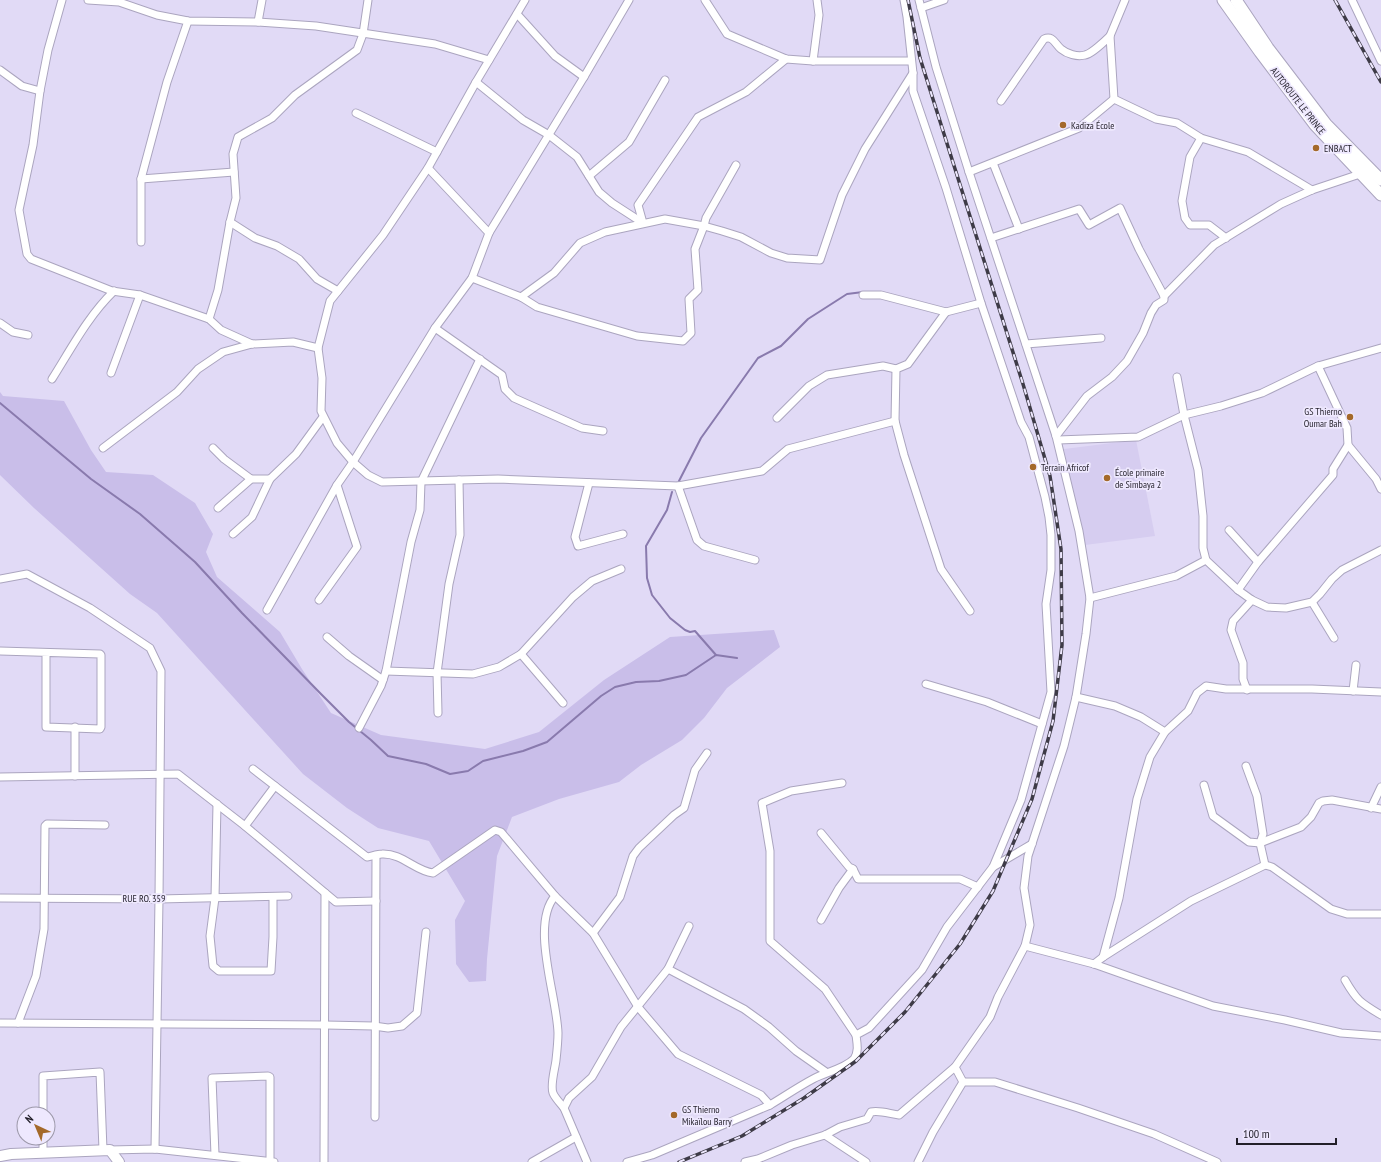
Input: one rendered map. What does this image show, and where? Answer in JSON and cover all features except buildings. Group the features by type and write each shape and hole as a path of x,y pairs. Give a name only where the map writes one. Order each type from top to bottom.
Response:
{"main road":[{"name":"AUTOROUTE LE PRINCE","path":"1223,0 1315,125 1381,196"},
{"name":"AUTOROUTE LE PRINCE","path":"1236,0 1268,48 1326,124 1381,180"}],"street":[{"path":"62,0 48,50 40,91 33,145 19,210 27,254 31,259 114,291 140,295 209,319 221,330 252,344"},
{"path":"88,0 119,2 157,15 188,21 258,22 316,26 435,44 489,60"},
{"path":"258,22 262,0"},
{"path":"209,319 218,290 230,222 236,198 233,154 238,136 272,118 295,94 357,50 363,34 368,0"},
{"path":"525,0 476,82 428,168 383,234 330,301 318,348 322,378 321,411 337,443 353,462 368,475 382,482 498,479 678,486 762,471 788,449 895,421"},
{"path":"267,610 337,485 353,462 435,328 472,278 488,234 630,0"},
{"path":"705,0 727,34 786,59 813,61 911,61"},
{"path":"813,61 819,15 817,0"},
{"path":"856,1035 869,1028 922,970 947,928 993,867 1021,800 1051,692 1046,604 1051,570 1051,535 1045,497 1029,437 1022,422 981,303 946,188 913,90 913,72 904,0"},
{"path":"745,1162 758,1160 792,1145 825,1135 840,1127 868,1119 872,1112 877,1111 899,1115 954,1067 990,1017 998,997 1025,946 1030,925 1024,888 1028,856 1064,746 1076,697 1086,634 1090,598 1079,531 1057,438 969,172 936,67 919,0"},
{"path":"921,8 944,0"},
{"path":"1114,99 1110,36 1125,0"},
{"path":"1352,0 1380,59"},
{"path":"517,14 555,56 584,77"},
{"path":"140,242 141,179 167,82 188,21"},
{"path":"1001,101 1044,38 1047,37 1052,39 1061,49 1072,55 1086,55 1110,36"},
{"path":"643,223 638,204 698,117 746,92 786,59"},
{"path":"0,80 2,72 22,86 40,91"},
{"path":"521,297 554,272 580,243 605,232 665,219 704,226 741,238 771,253 787,258 820,260 842,196 865,149 913,72"},
{"path":"589,176 629,142 665,80"},
{"path":"476,82 523,120 549,134 576,157 599,192 612,203 643,223"},
{"path":"969,172 1079,128 1114,99"},
{"path":"1114,99 1156,119 1177,123 1201,138 1248,152 1312,190"},
{"path":"356,113 437,152"},
{"path":"1201,138 1190,156 1182,201 1186,218 1190,225 1209,225 1226,238"},
{"path":"993,163 1019,229"},
{"path":"472,278 521,297 537,307 637,336 683,340 691,333 689,299 698,290 695,249 706,218 736,165"},
{"path":"428,168 488,234"},
{"path":"141,179 234,172"},
{"path":"1057,438 1087,396 1112,378 1127,361 1143,333 1156,305 1164,300 1164,296 1214,245 1281,204 1312,190 1360,174"},
{"path":"991,238 1079,209 1089,224 1120,208 1139,249 1164,296"},
{"path":"230,222 255,238 277,246 299,259 318,279 338,291"},
{"path":"52,380 78,336 104,301 114,291"},
{"path":"110,372 140,295"},
{"path":"864,295 882,295 946,312 981,303"},
{"path":"776,418 809,386 827,375 883,366 896,369 908,364 946,312"},
{"path":"0,323 13,332 28,335"},
{"path":"435,328 502,375 505,389 514,398 582,428 603,432"},
{"path":"1026,344 1101,338"},
{"path":"103,448 178,392 198,369 223,352 252,344 293,342 318,348"},
{"path":"1057,438 1138,437 1184,415 1221,406 1262,393 1318,366 1381,348"},
{"path":"359,728 381,686 386,671 411,542 420,510 421,482 480,359"},
{"path":"1318,366 1347,428 1348,445 1376,479 1381,489"},
{"path":"896,369 895,421 904,455 941,569 970,611"},
{"path":"1177,377 1184,415 1198,470 1203,516 1203,548 1206,560 1238,590 1252,600 1267,607 1286,608 1312,602 1342,570 1381,550"},
{"path":"234,534 252,517 270,479 296,454 323,417"},
{"path":"1238,590 1258,562 1333,475 1333,468 1348,445"},
{"path":"213,448 224,459 251,479 270,479"},
{"path":"218,508 251,479"},
{"path":"438,713 437,673 449,584 460,535 459,480"},
{"path":"589,483 575,537 578,546 623,534"},
{"path":"319,600 357,547 337,485"},
{"path":"678,486 697,540 704,546 755,560"},
{"path":"1229,530 1258,562"},
{"path":"1090,598 1176,576 1206,560"},
{"path":"386,671 473,674 499,667 521,654 573,597 592,581 621,569"},
{"path":"0,579 27,574 90,608 150,648 161,671 161,774 155,1149"},
{"path":"1247,690 1243,679 1243,663 1231,630 1233,621 1252,600"},
{"path":"1312,602 1334,638"},
{"path":"327,637 349,656 383,680"},
{"path":"0,651 100,654 102,656 101,727 98,729 45,726 46,653"},
{"path":"521,654 562,703"},
{"path":"1353,691 1356,665"},
{"path":"926,684 987,702 1042,724"},
{"path":"1103,957 1119,898 1137,799 1150,757 1166,732 1188,711 1197,693 1206,686 1226,690 1312,689 1381,692"},
{"path":"1076,697 1115,706 1141,717 1166,732"},
{"path":"75,728 75,776"},
{"path":"593,933 620,897 633,856 639,848 674,815 684,808 695,770 706,753"},
{"path":"1246,766 1257,796 1263,834 1260,843 1265,865"},
{"path":"253,769 367,857 376,856 382,853 399,857 427,873 433,873 495,830 501,832 555,896 593,933 638,1007 678,1054 761,1095 770,1105"},
{"path":"0,778 178,774 245,826 336,902 376,901"},
{"path":"627,1162 652,1155 770,1105 826,1072 843,1067 855,1058 858,1046 856,1035 825,989 770,941 770,851 762,803 791,790 842,783"},
{"path":"1204,784 1213,816 1249,842 1260,843 1301,827 1311,817 1319,803 1323,801 1332,800 1381,809"},
{"path":"245,826 275,786"},
{"path":"1371,808 1381,787"},
{"path":"217,804 215,898 210,936 213,966 215,968 219,971 271,971 273,896"},
{"path":"18,1023 36,976 44,929 45,826 47,824 105,825"},
{"path":"821,833 849,867 853,869 858,879 960,879 978,887"},
{"path":"993,867 1032,844"},
{"path":"375,1117 374,1026 376,856"},
{"path":"1094,964 1191,901 1265,865 1272,867 1331,909 1347,914 1381,914"},
{"path":"821,920 839,888 853,869"},
{"path":"324,1162 325,893"},
{"name":"RUE RO. 359","path":"0,898 159,899 288,896"},
{"path":"555,896 546,914 545,954 556,1009 558,1033 553,1076 553,1093 564,1108 587,1162"},
{"path":"564,1108 569,1098 592,1077 621,1027 668,969 689,926"},
{"path":"0,1023 325,1025 374,1026 388,1028 402,1026 417,1013 426,932"},
{"path":"1025,946 1094,964 1213,1006 1285,1020 1340,1033 1381,1036"},
{"path":"668,969 744,1009 769,1027 796,1051 826,1072"},
{"path":"1345,980 1361,1003 1381,1014"},
{"path":"954,1067 963,1082"},
{"path":"43,1106 42,1076 100,1072 106,1150 119,1162"},
{"path":"215,1155 212,1078 268,1076 270,1077 270,1162"},
{"path":"918,1162 933,1132 963,1082"},
{"path":"963,1082 995,1082 1078,1108 1154,1134 1217,1162"},
{"path":"825,1135 866,1162"},
{"path":"532,1162 576,1137"},
{"path":"43,1146 43,1152"},
{"path":"0,1156 43,1152 155,1149 274,1162"}],"shaded area":[{"path":"0,392 3,396 64,401 91,450 106,472 153,475 195,503 213,534 206,552 217,577 280,632 331,713 381,735 485,749 539,732 604,680 670,637 774,630 780,647 727,688 704,718 682,740 641,765 619,782 559,799 512,817 497,856 486,981 469,982 456,964 455,920 465,901 429,841 378,828 347,808 303,774 157,613 130,594 34,508 0,475"},
{"name":"École primaire de Simbaya 2","path":"1136,440 1155,536 1085,545 1064,449"}],"waterway":[{"path":"679,481 701,438 758,358 781,346 808,319 847,294 863,292"},
{"path":"0,403 91,479 140,514 195,562 242,613 321,694 349,722 388,756 426,764 450,774 468,771 483,761 523,751 547,742 601,696 615,687 636,682 659,681 686,675 716,655 737,658"},
{"path":"672,492 667,510 646,546 647,578 652,595 670,618 685,630 690,632 695,631 716,655"}],"railway":[{"path":"679,1162 742,1136 804,1098 856,1061 905,1012 960,944 993,891 1032,799 1053,721 1062,645 1061,549 1050,476 1023,384 920,58 908,0"},
{"path":"1335,0 1381,82"}],"place":[{"name":"Kadiza École","path":"1063,125"},
{"name":"ENBACT","path":"1316,148"},
{"name":"GS Thierno Oumar Bah","path":"1350,417"},
{"name":"Terrain Africof","path":"1033,467"},
{"name":"École primaire de Simbaya 2","path":"1107,478"},
{"name":"GS Thierno Mikaïlou Barry","path":"674,1115"}]}
